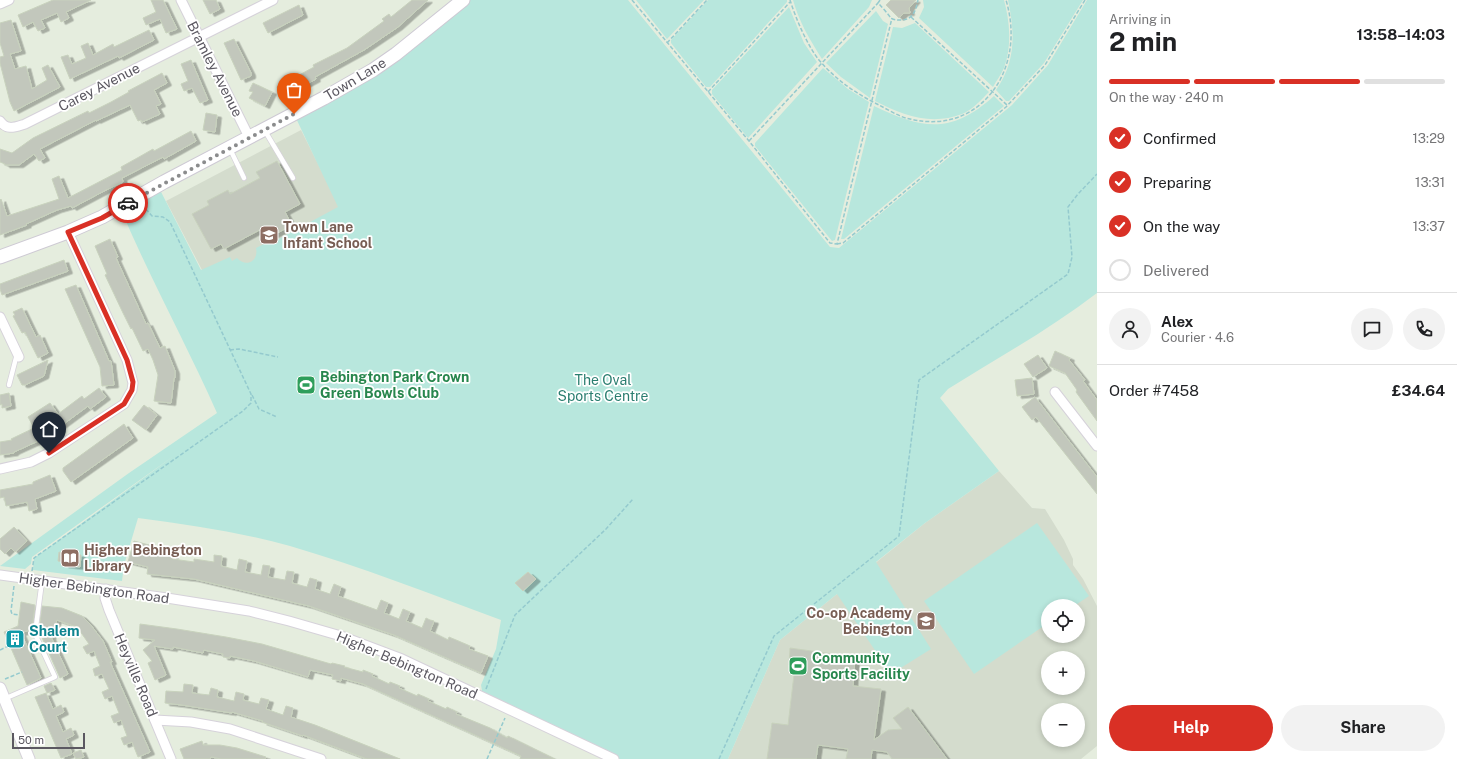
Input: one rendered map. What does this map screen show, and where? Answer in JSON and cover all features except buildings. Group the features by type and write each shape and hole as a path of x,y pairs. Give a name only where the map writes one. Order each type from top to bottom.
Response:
{"main road":[{"name":"Town Lane","path":"0,257 102,218 373,70 396,54 463,0"}],"street":[{"path":"0,4 9,0"},
{"name":"Bramley Avenue","path":"181,0 249,138"},
{"path":"199,36 273,0"},
{"name":"Carey Avenue","path":"0,121 4,126 9,128 25,124 199,36"},
{"path":"0,469 31,462 49,453 124,404 132,390 133,382 127,360 68,232"},
{"path":"0,317 18,355"},
{"path":"1055,392 1097,446"},
{"name":"Higher Bebington Road","path":"0,574 249,612 297,623 342,636 395,657 482,696 614,759"},
{"name":"Heyville Road","path":"106,589 105,598 109,610 171,759"},
{"path":"2,694 29,759"},
{"path":"155,720 191,722 230,729 302,755 320,759"}],"lane":[{"path":"264,130 292,178"},
{"path":"229,148 244,178"},
{"path":"9,385 18,355"},
{"path":"2,694 55,677 35,634 42,580"}],"path":[{"path":"632,0 830,243 837,244 842,243 1007,105 1045,65 1085,0"},
{"path":"667,43 707,0"},
{"path":"749,142 880,0"},
{"path":"878,3 892,18 898,21 911,17 916,10 918,0"},
{"path":"708,92 790,1 798,23 818,58 841,81 872,102 909,119 935,121 950,120 965,115 993,92 1006,69 1010,56 1011,22 1006,0"},
{"path":"911,17 1007,105"},
{"path":"837,244 892,18"},
{"path":"719,759 774,636 899,536 919,380 1068,274 1072,257 1068,207 1097,174"},
{"path":"138,197 147,212 152,216 163,217 170,222 259,409 277,417"},
{"path":"230,350 239,349 278,357"},
{"path":"30,579 34,558 243,411 251,403 251,394"},
{"path":"482,696 515,614 606,529 633,499"},
{"path":"15,576 10,611 12,614 19,615"},
{"path":"0,650 10,645"},
{"path":"0,681 22,672"},
{"path":"487,759 509,709"}],"shaded area":[{"name":"Town Lane Infant School","path":"301,130 373,273 202,270 166,201"},
{"name":"Co-op Academy Bebington","path":"999,471 1032,508 1045,509 1064,540 1073,559 1073,565 1083,579 1097,606 1097,746 1081,759 728,759 780,640 925,523"}],"green space":[{"name":"The Oval Sports Centre","path":"463,0 628,0 830,247 839,248 1012,105 1048,65 1087,0 1097,0 1097,293 1042,331 948,389 940,398 999,471 925,523 876,562 931,649 891,674 837,594 780,640 728,759 614,759 483,696 481,685 496,649 501,620 370,572 290,546 195,526 138,518 124,565 122,581 33,570 34,558 175,455 32,557 31,564 25,569 0,566 129,473 217,413 143,259 120,207 158,186 201,270 230,257 232,261 237,258 244,262 251,262 256,256 256,248 272,240 273,242 338,207 294,114 324,98"},
{"path":"636,0 704,0 667,39"},
{"path":"708,0 787,0 787,2 710,87 706,87 671,43 671,40"},
{"path":"793,0 872,0 869,7 822,59 809,38 795,8"},
{"path":"923,0 1004,0 1009,26 1007,60 993,87 919,18 924,7"},
{"path":"1008,0 1083,0 1044,63 1009,101 1006,101 996,90 1007,69 1012,47 1012,24"},
{"path":"789,7 804,43 817,62 748,138 712,94 712,90"},
{"path":"876,11 883,21 888,24 870,98 841,77 826,63"},
{"path":"915,23 989,92 966,112 950,117 928,119 896,111 875,101 893,27 902,28"},
{"path":"823,68 848,89 869,102 835,240 832,241 755,146 755,143"},
{"path":"994,96 1004,106 844,239 841,239 874,106 907,120 936,124 950,122 964,117 978,109"},
{"path":"1037,523 1089,596 1084,599 1041,599 1041,628 974,674 924,601"}],"way so far":[{"path":"128,203 164,182 294,114"}],"place":[{"name":"Town Lane Infant School","path":"269,235"},
{"name":"Bebington Park Crown Green Bowls Club","path":"306,385"},
{"name":"Higher Bebington Library","path":"70,558"},
{"name":"Co-op Academy Bebington","path":"926,621"},
{"name":"Shalem Court","path":"15,639"},
{"name":"Community Sports Facility","path":"798,666"}],"route":[{"path":"49,453 124,404 132,390 132,375 127,360 68,232 102,218 128,203"}]}
